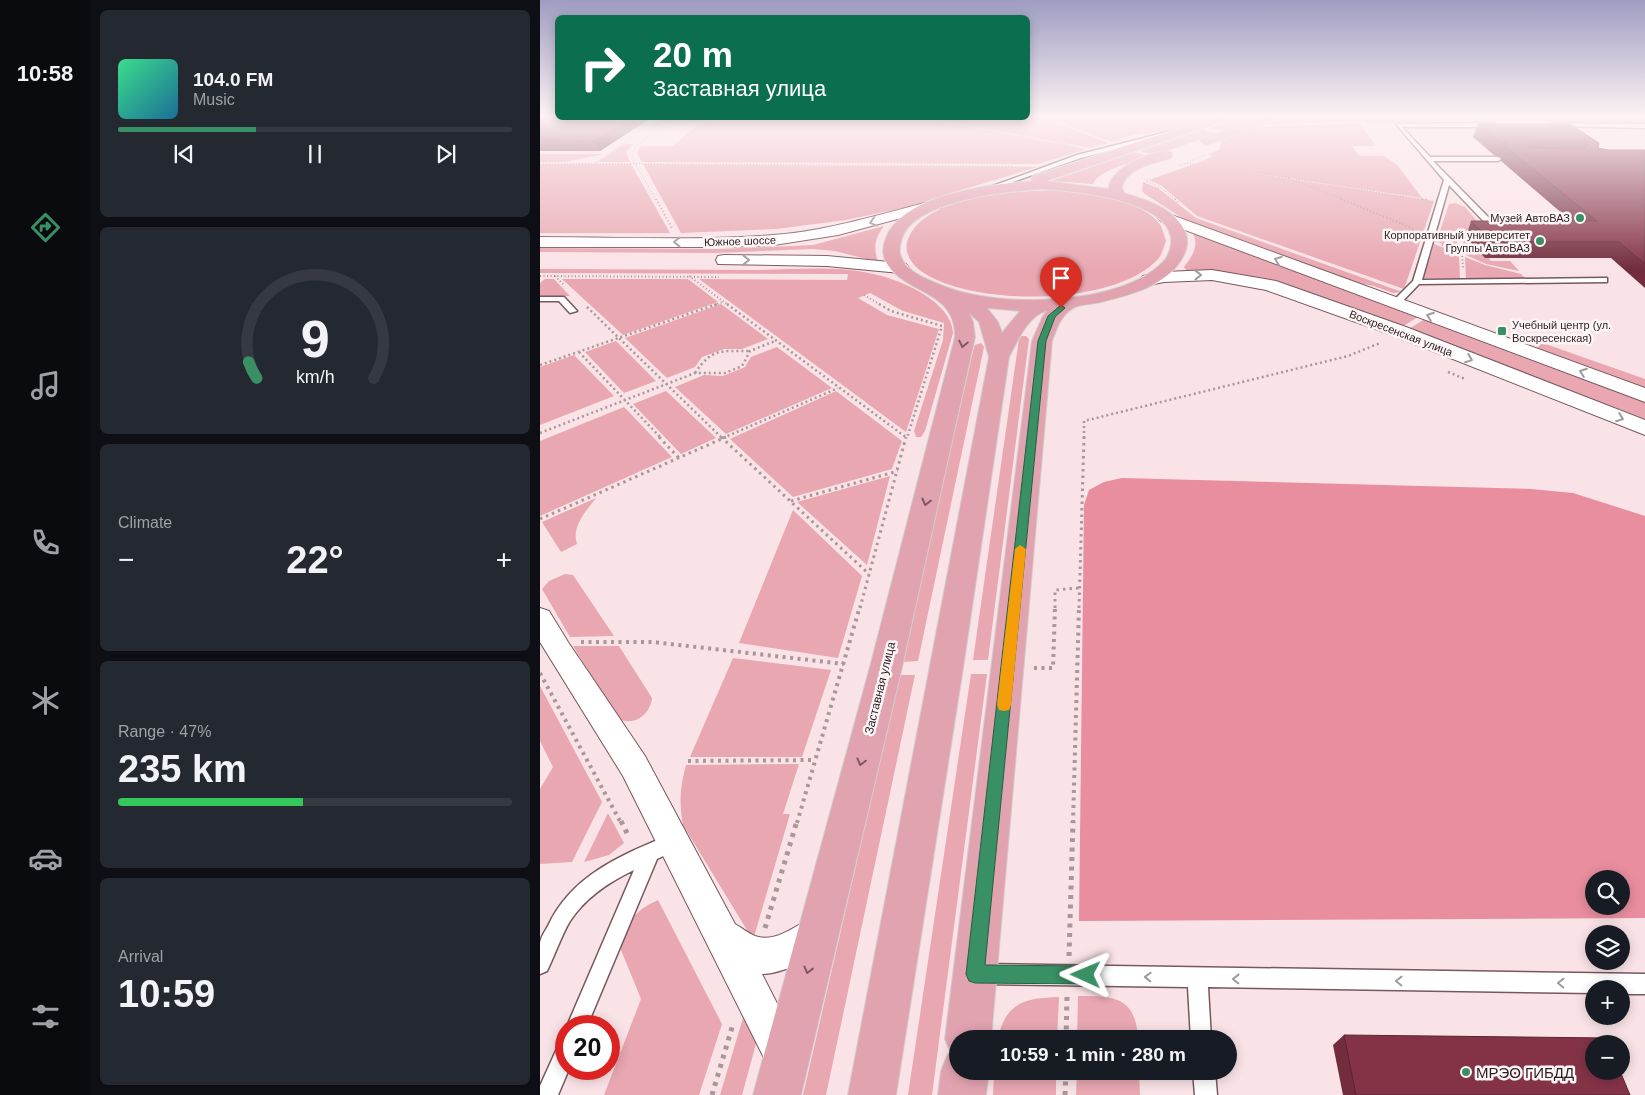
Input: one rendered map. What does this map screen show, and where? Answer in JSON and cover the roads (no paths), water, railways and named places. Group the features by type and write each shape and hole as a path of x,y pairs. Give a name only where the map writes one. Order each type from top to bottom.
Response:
{"main road":[{"path":"1016,186 1071,168"},
{"path":"1118,195 1114,189 1114,183 1123,173 1135,168"},
{"path":"999,357 986,316 947,294 907,275 900,268 891,250 893,237 898,228 908,220 937,204 985,190 1016,186 1062,186 1118,195 1145,205 1166,218 1645,395"},
{"name":"Южное шоссе","path":"540,242 722,242 774,240 846,229 937,204"},
{"path":"872,1095 948,668 999,357 1017,325 1027,314 1055,304 1111,294 1150,280 1176,256 1179,237 1166,218"},
{"name":"Южное шоссе","path":"706,260 828,261 900,268"},
{"name":"Воскресенская улица","path":"1150,280 1192,275 1212,275 1246,280 1289,291 1399,331 1645,428"},
{"path":"947,294 991,303 1055,304"},
{"name":"Заставная улица","path":"777,1095 886,667 965,337 964,321 947,294"},
{"path":"969,1030 1042,341 1055,304"},
{"path":"962,1095 964,1080"}],"street":[{"path":"540,618 558,650 634,766 662,848 723,937 739,949 751,969 786,1059"},
{"path":"751,969 781,955 817,933"}],"lane":[{"path":"985,190 1045,168"},
{"path":"1437,168 1495,228 1512,228"},
{"path":"1396,303 1417,282 1447,180"},
{"path":"1417,282 1604,280"},
{"path":"540,299 561,299 573,312"},
{"path":"540,964 564,914 580,894 604,876 662,848"},
{"path":"582,1015 662,848"},
{"path":"975,974 1645,984"},
{"path":"1197,978 1201,1030"},
{"path":"548,1095 555,1078"},
{"path":"1205,1080 1206,1095"}],"place":[{"name":"Музей АвтоВАЗ","path":"1580,218"},
{"name":"Корпоративный университет Группы АвтоВАЗ","path":"1540,241"},
{"name":"Учебный центр (ул. Воскресенская)","path":"1502,331"},
{"name":"МРЭО ГИБДД","path":"1466,1072"}]}
